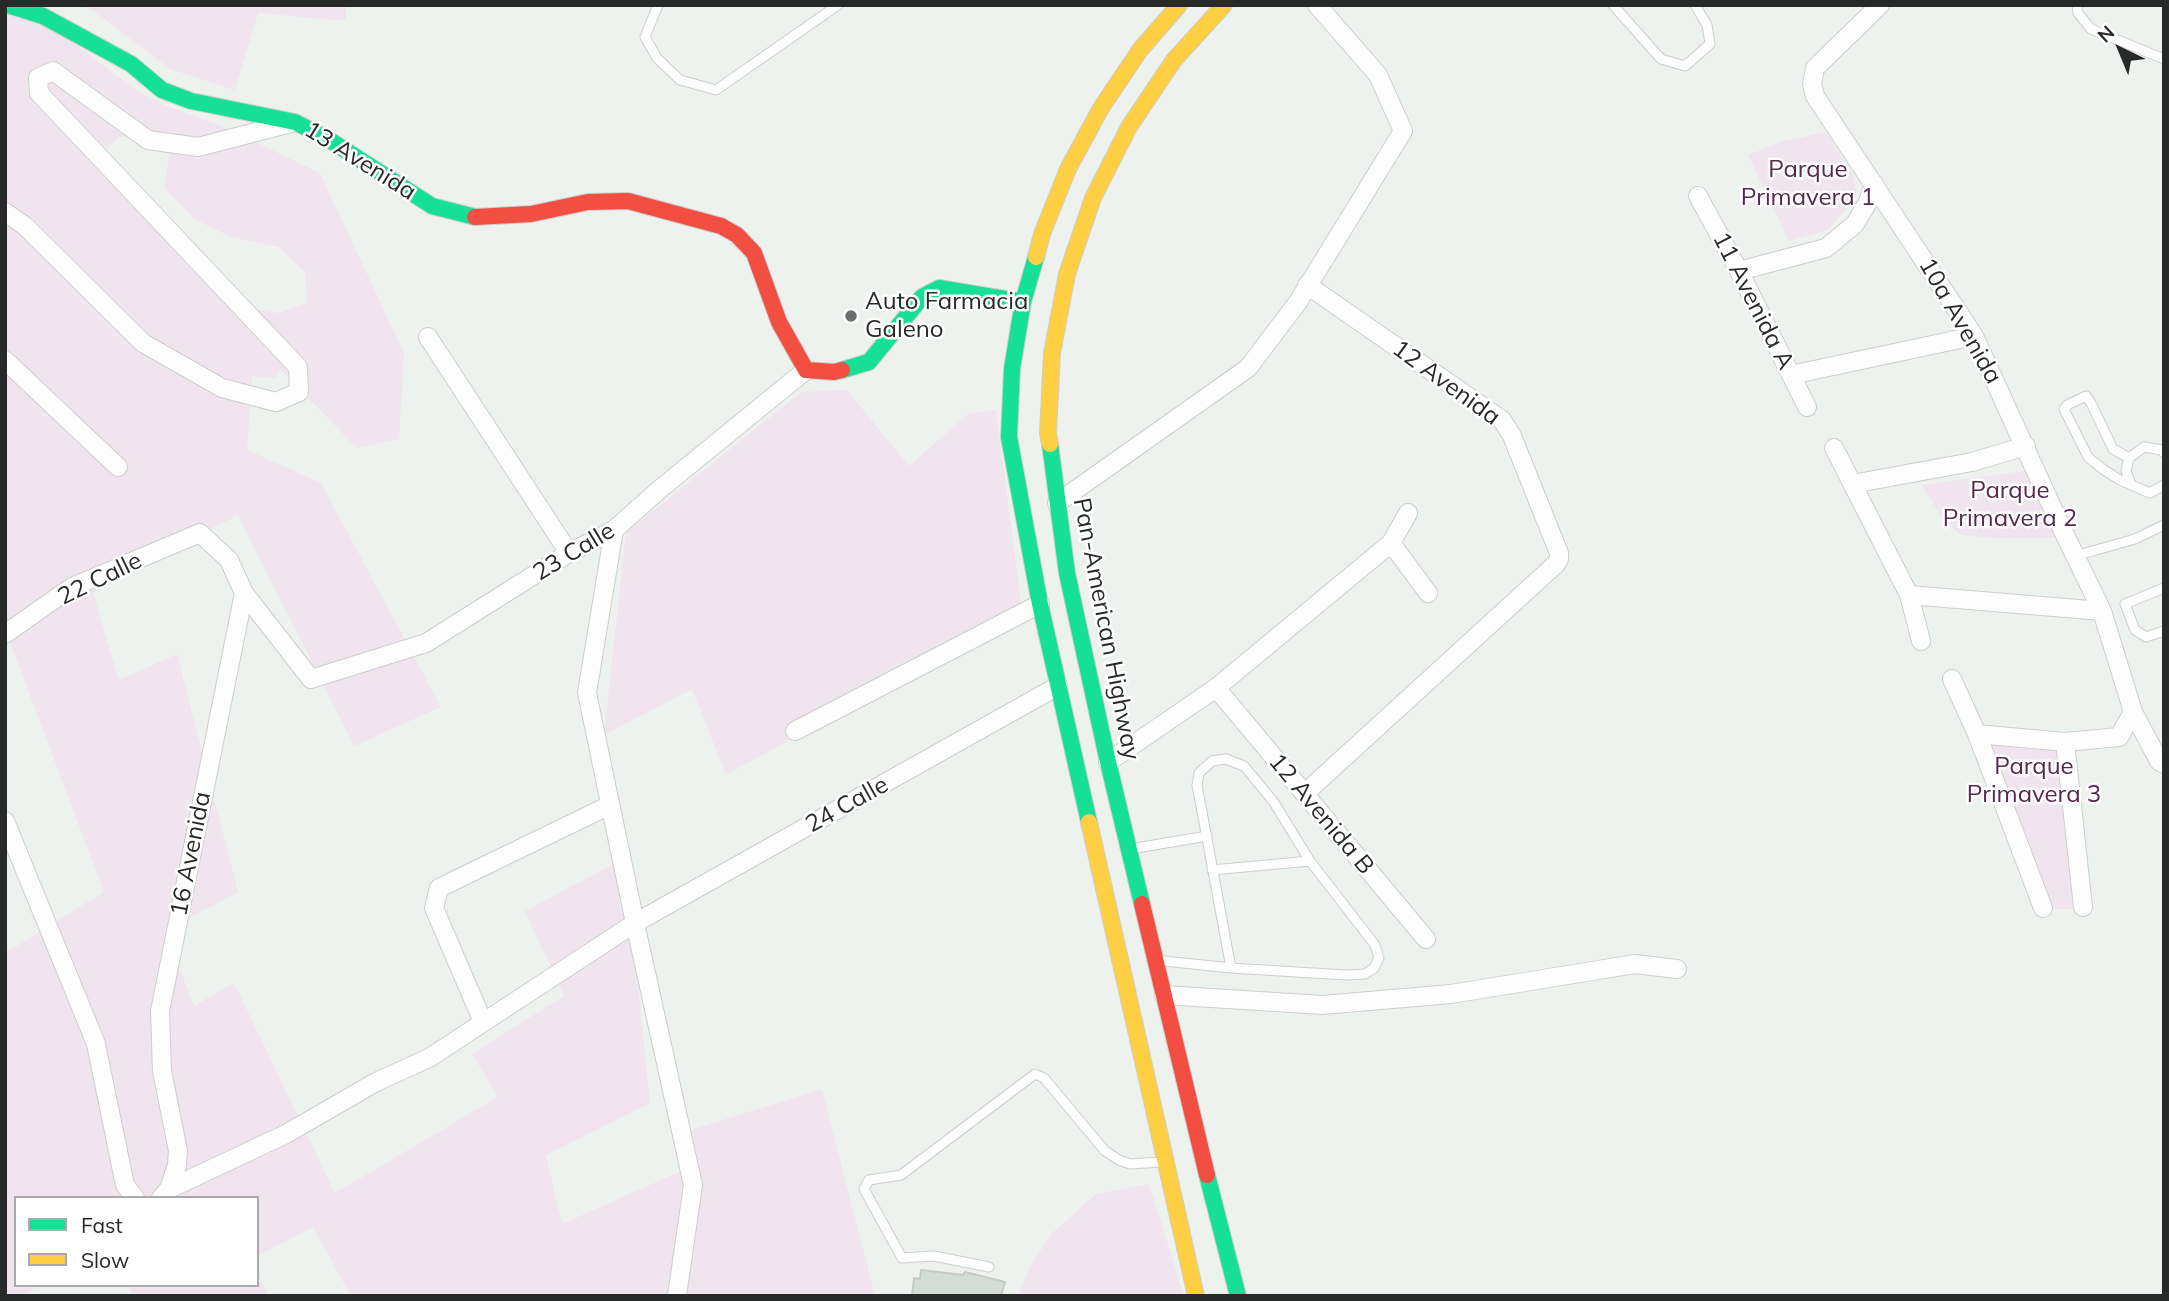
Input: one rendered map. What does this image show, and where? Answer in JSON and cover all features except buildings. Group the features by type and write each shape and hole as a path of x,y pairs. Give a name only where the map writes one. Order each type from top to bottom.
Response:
{"main road":[{"path":"8,5 43,16 131,64 162,90 191,101 295,122"},
{"path":"1179,5 1140,50 1101,108 1068,169 1042,234 1023,302 1012,369 1009,437 1040,604 1196,1296"},
{"name":"Pan-American Highway","path":"1224,5 1174,60 1129,127 1093,198 1067,274 1052,353 1048,433 1067,573 1108,762 1230,1273 1238,1296"},
{"name":"13 Avenida","path":"295,122 328,139 432,206 474,217 531,214 588,202 628,201 721,226 737,235 754,253 779,322 806,370"},
{"path":"806,370 834,372 869,362 922,297 939,288 1023,302"}],"street":[{"path":"1057,503 1248,368 1298,302 1403,131 1378,75 1317,5"},
{"name":"10a Avenida","path":"1880,5 1815,68 1812,84 1822,108 1975,336 2102,611 2133,712 2164,764"},
{"name":"13 Avenida","path":"5,212 25,226 144,343 222,388 276,402 299,393 298,367 39,93 38,78 53,71 148,140 198,147 295,122"},
{"path":"1739,271 1826,248 1855,224 1868,202 1874,184"},
{"name":"11 Avenida A","path":"1698,196 1807,407"},
{"name":"12 Avenida","path":"1304,794 1559,559 1559,553 1512,436 1502,420 1307,285"},
{"path":"1791,375 1975,336"},
{"path":"428,337 569,554"},
{"path":"5,360 118,467"},
{"name":"23 Calle","path":"244,593 311,680 426,643 569,554 614,530 806,370"},
{"path":"1852,484 1972,462 2026,446"},
{"path":"1834,447 1909,595 1921,641"},
{"path":"1108,762 1216,688 1391,543 1408,513"},
{"path":"614,530 587,693 693,1185 677,1296"},
{"name":"22 Calle","path":"5,634 72,587 200,533 229,560 244,593"},
{"path":"1391,543 1428,593"},
{"name":"16 Avenida","path":"165,1194 177,1165 178,1151 162,1072 160,1011 244,593"},
{"path":"1909,595 2102,611"},
{"path":"795,731 1040,604"},
{"path":"1952,679 1978,734 2043,908"},
{"name":"24 Calle","path":"165,1194 286,1133 376,1082 429,1058 635,923 1058,686"},
{"name":"12 Avenida B","path":"1216,688 1426,939"},
{"path":"1978,734 2065,742 2119,737 2133,712"},
{"path":"2065,742 2083,907"},
{"path":"483,1022 435,908 439,888 610,805"},
{"path":"5,821 96,1044 125,1185 133,1196"},
{"path":"1164,995 1322,1005 1451,994 1635,964 1677,969"}],"lane":[{"path":"658,5 645,37 657,58 680,80 716,90 838,5"},
{"path":"1613,5 1661,59 1685,66 1710,44 1707,25 1695,5"},
{"path":"2077,5 2078,13 2091,29 2164,58"},
{"path":"2129,457 2113,449 2085,396 2067,405 2064,410 2088,457 2104,470 2150,493 2164,485"},
{"path":"2131,484 2126,471 2129,457 2144,447 2162,450 2164,453"},
{"path":"2075,556 2135,539 2164,525"},
{"path":"2164,588 2125,604 2135,631 2146,637 2164,631"},
{"path":"1155,960 1231,968 1346,975 1365,974 1374,968 1379,958 1375,945 1310,860 1273,801 1244,766 1226,758 1212,761 1199,773 1197,785 1231,968"},
{"path":"1129,849 1206,836"},
{"path":"1213,870 1310,860"},
{"path":"989,1267 934,1256 902,1258 864,1189 869,1180 901,1175 1035,1074 1044,1078 1105,1150 1119,1160 1130,1164 1165,1162"}],"green space":[{"path":"5,5 47,23 136,90 164,105 224,127 320,173 404,353 399,439 357,448 280,369 277,378 252,376 247,450 321,483 441,707 354,746 238,515 93,593 119,680 177,654 238,892 165,931 194,1006 234,983 335,1193 498,1097 472,1054 564,996 525,911 625,858 650,1103 546,1155 562,1224 697,1164 688,1131 822,1089 875,1296 351,1296 313,1227 259,1255 259,1196 14,1196 14,1287 35,1287 25,1296 5,1296 5,953 104,892 5,629","holes":["149,134 172,137 164,187 194,219 231,237 279,247 305,272 307,303 279,313 226,305 104,173 100,155 120,137"]},
{"path":"80,5 346,5 346,21 258,13 235,90 170,69 95,12"},
{"name":"Parque Primavera 1","path":"1826,132 1854,177 1856,191 1850,205 1828,230 1789,241 1748,155 1781,142"},
{"path":"847,390 909,466 969,413 996,410 1022,611 726,775 692,689 604,735 626,533 801,392"},
{"name":"Parque Primavera 2","path":"2032,470 2055,538 1962,535 1947,524 1921,485"},
{"name":"Parque Primavera 3","path":"1985,740 2062,747 2080,909 2047,909"},
{"path":"1149,1184 1184,1296 1018,1296 1030,1267 1051,1234 1096,1194"},
{"path":"259,1277 269,1296 133,1296 130,1287 259,1287"}],"traffic: fast":[{"path":"8,5 43,16 131,64 162,90 191,101 295,122 328,139 432,206 475,217"},
{"path":"1036,257 1023,302 1012,369 1009,437 1040,604 1089,822"},
{"path":"842,370 869,362 922,297 939,288 1023,302"},
{"path":"1050,444 1067,573 1142,904"},
{"path":"1207,1175 1238,1296"}],"traffic: slow":[{"path":"1036,257 1042,234 1068,169 1101,108 1140,50 1179,5"},
{"path":"1050,444 1048,433 1052,353 1067,274 1093,198 1129,127 1174,60 1224,5"},
{"path":"1089,822 1196,1296"}],"traffic: jam":[{"path":"475,217 531,214 588,202 628,201 721,226 737,235 754,253 779,322 806,370 842,370"},
{"path":"1142,904 1207,1175"}],"place":[{"name":"Auto Farmacia Galeno","path":"851,316"}]}
